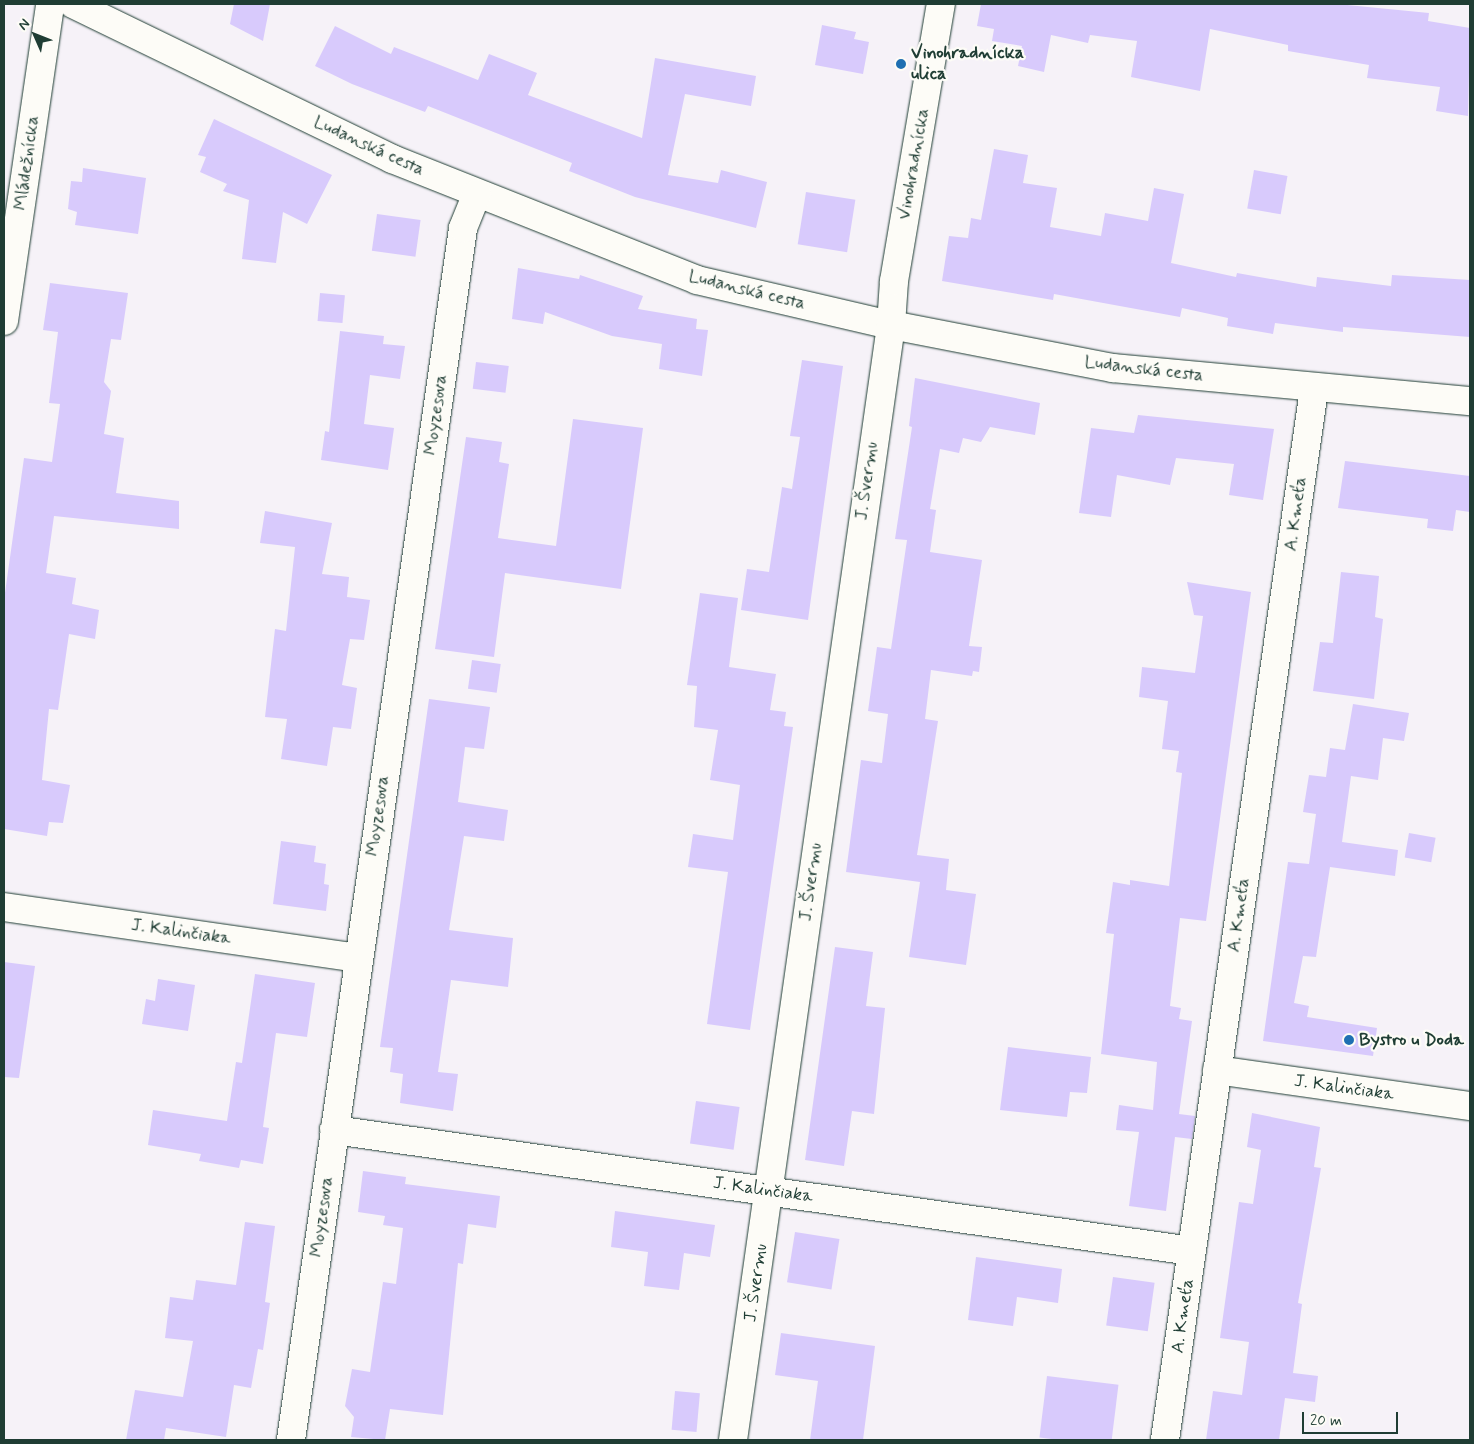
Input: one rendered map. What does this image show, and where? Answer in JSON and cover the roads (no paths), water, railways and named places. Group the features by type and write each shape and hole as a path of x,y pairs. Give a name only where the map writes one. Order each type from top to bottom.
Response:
{"street":[{"name":"Mládežnícka","path":"4,321 50,4"},
{"name":"Ludanská cesta","path":"73,4 392,159 697,280 891,324 1113,368 1314,389 1470,402"},
{"name":"Vinohradnícka","path":"891,324 894,281 941,4"},
{"name":"Moyzesova","path":"291,1440 357,958 463,228 477,194"},
{"name":"J. Švermu","path":"733,1440 891,324"},
{"name":"A. Kmeťa","path":"1165,1440 1314,389"},
{"name":"J. Kalinčiaka","path":"4,907 357,958"},
{"name":"J. Kalinčiaka","path":"1217,1070 1470,1106"},
{"name":"J. Kalinčiaka","path":"334,1130 1192,1251"}],"place":[{"name":"Vinohradnícka ulica","path":"901,64"},
{"name":"Bystro u Doda","path":"1349,1040"}]}
